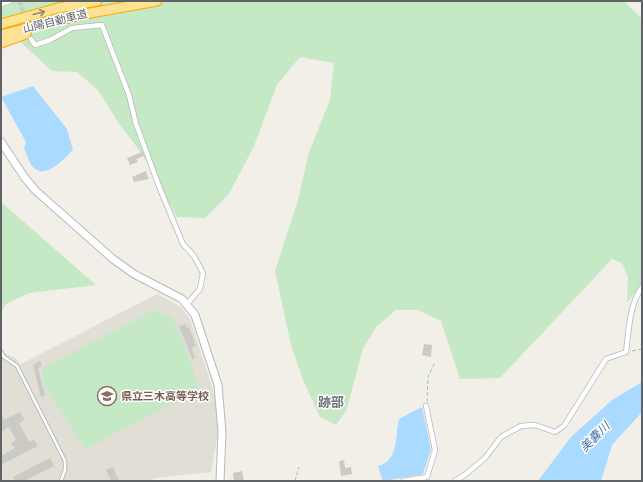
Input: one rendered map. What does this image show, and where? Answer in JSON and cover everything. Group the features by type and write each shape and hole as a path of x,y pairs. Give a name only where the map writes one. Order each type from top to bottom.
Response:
{"highway":[{"name":"山陽自動車道","path":"1,24 58,8 97,1"},
{"name":"山陽自動車道","path":"1,35 57,20 156,1"},
{"path":"1,43 79,18 126,6"}],"street":[{"path":"1,4 10,1"},
{"path":"31,39 35,45 50,40 72,28 102,26 129,95 136,124 160,189 183,244 194,256 203,273 200,289 187,304"},
{"path":"1,142 25,178 36,191 113,259 134,274 173,294 187,304 200,328 218,384 222,432 220,481"},
{"path":"455,481 486,458 501,438 521,426 535,425 555,432 564,426 606,359 626,352 631,316 636,295 642,287"},
{"path":"426,406 435,450 427,477"},
{"path":"403,481 427,477"},
{"path":"427,477 431,481"}],"lane":[{"path":"1,352 4,357 18,366 65,461 65,470 61,481"}],"path":[{"path":"626,352 642,349"},
{"path":"426,406 428,377 435,362"},
{"path":"295,481 299,467"}],"shaded area":[{"name":"県立三木高等学校","path":"157,294 181,307 190,319 212,387 216,404 218,433 211,472 155,478 146,481 1,481 1,346 5,353 17,359 19,365"}],"green space":[{"path":"1,1 624,1 642,19 642,283 627,303 628,277 622,263 612,259 500,378 460,379 441,321 418,310 396,310 377,326 363,348 347,409 336,425 320,417 303,380 291,345 275,271 298,200 309,152 330,100 334,63 300,57 277,85 254,146 229,194 205,218 177,217 142,154 120,125 98,90 77,72 52,71 1,24"},
{"path":"1,202 96,285 29,293 6,304 1,312"},
{"path":"154,310 172,316 187,352 199,390 85,449 45,387 41,369"}],"water":[{"path":"33,86 67,129 73,150 60,163 49,170 43,171 33,167 30,163 24,149 26,142 1,97"},
{"name":"美嚢川","path":"642,382 642,412 612,445 601,481 538,481 571,437 612,400"},
{"path":"422,407 431,449 423,474 383,481 378,466 390,459 393,453 399,419"}],"building":[{"path":"142,152 144,156 136,159 138,162 130,165 127,158"},
{"path":"146,171 149,179 134,182 132,177"},
{"path":"186,324 187,328 189,327 196,346 192,348 195,358 192,359 179,326"},
{"path":"424,344 432,345 431,357 422,355"},
{"path":"40,361 42,366 38,368 45,396 41,397 33,365"},
{"path":"20,412 25,420 19,423 29,442 34,439 38,446 1,465 1,456 15,448 11,443 16,440 9,427 1,432 1,414 4,420"},
{"path":"50,458 54,466 24,481 15,481 13,477"},
{"path":"344,460 345,468 351,467 352,474 341,476 339,461"},
{"path":"113,467 119,481 111,481 106,470"},
{"path":"242,471 244,481 234,481 233,473"}],"tunnel":[{"path":"20,1 31,39"}],"place":[{"name":"県立三木高等学校","path":"107,396"}],"district":[{"name":"跡部","path":"331,402"}]}
